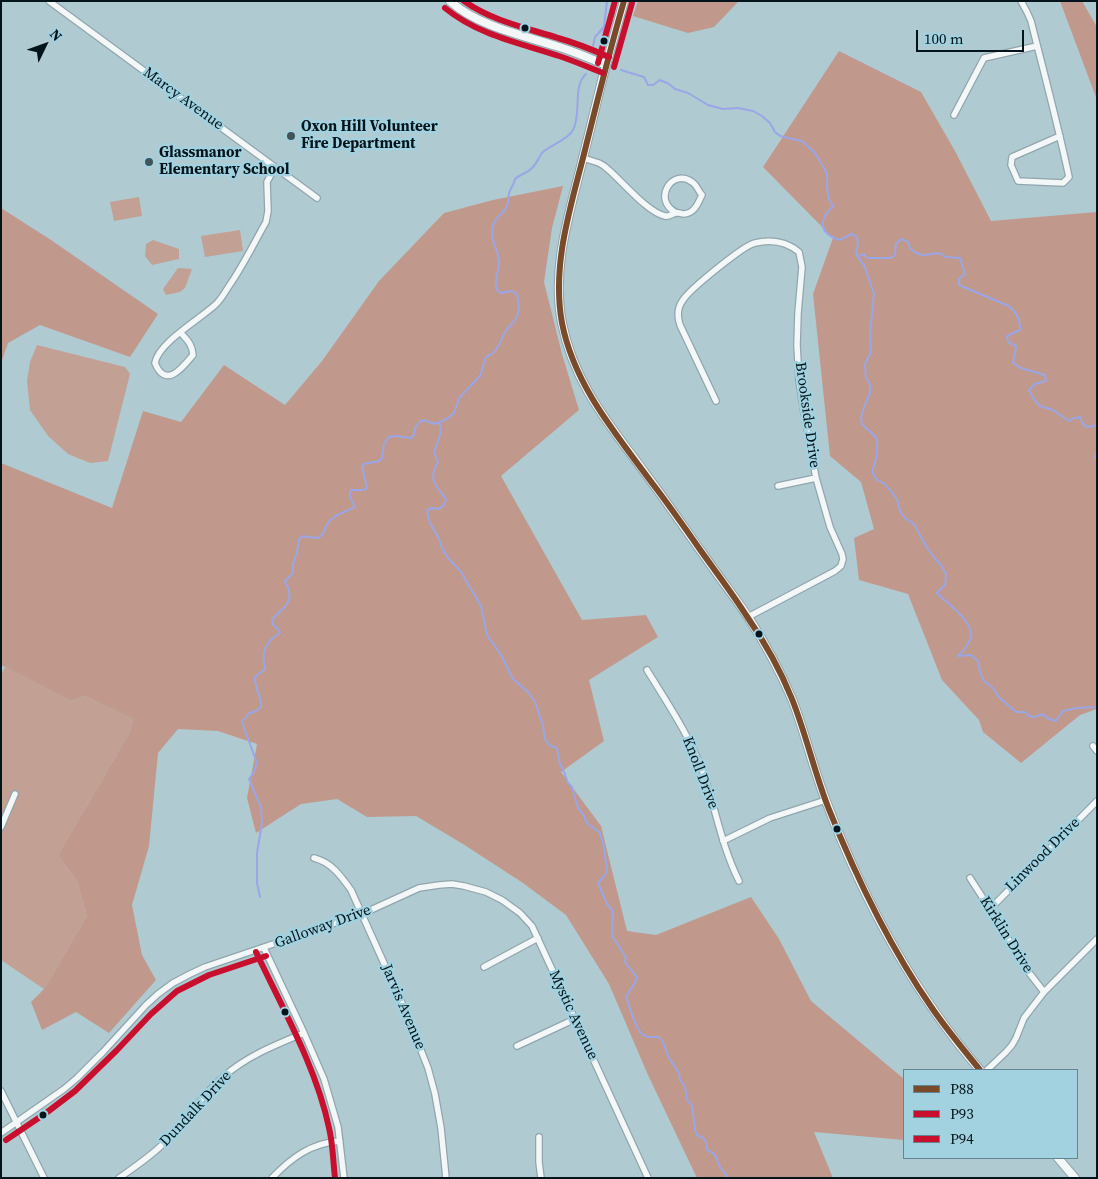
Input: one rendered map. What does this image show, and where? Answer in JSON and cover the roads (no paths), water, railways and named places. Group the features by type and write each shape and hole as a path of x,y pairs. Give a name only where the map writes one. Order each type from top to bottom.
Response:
{"street":[{"name":"Marcy Avenue","path":"49,1 317,198"},
{"path":"450,1 484,22 606,64"},
{"path":"624,1 566,222 560,265 562,324 575,366 601,414 748,617 776,663 792,699 826,800 878,919 905,968 950,1033 979,1069"},
{"path":"1021,1 1031,21 1060,136 1069,177 1063,183 1018,181 1011,165 1012,157 1060,136"},
{"path":"954,115 984,58 1037,46"},
{"path":"583,158 599,162 644,203 657,213 667,216 676,213 684,214 694,209 702,195 694,183 680,179 668,186 665,192 666,203 676,213"},
{"path":"181,333 193,348 193,355 175,375 162,374 154,363 156,356 173,338 216,305 266,222 268,211 267,182 275,167"},
{"name":"Brookside Drive","path":"716,401 680,325 678,314 683,300 698,285 749,245 759,242 780,243 792,247 799,252 802,267 797,345 799,381 805,422 816,478 830,527 843,559 841,566 835,571 748,617"},
{"path":"778,486 816,478"},
{"name":"Knoll Drive","path":"647,670 692,747 703,774 729,862 738,881"},
{"path":"1,828 15,794"},
{"path":"723,841 770,818 826,800"},
{"name":"Linwood Drive","path":"990,909 1097,801"},
{"name":"Jarvis Avenue","path":"314,858 330,865 343,878 351,890 405,1010 428,1068 435,1094 441,1128 446,1178"},
{"name":"Kirklin Drive","path":"970,878 1027,970 1044,992"},
{"name":"Galloway Drive","path":"1,1132 77,1078 146,1005 173,983 221,961 362,914 419,888 439,885 464,886"},
{"name":"Mystic Avenue","path":"464,886 486,892 502,900 520,912 532,926 648,1178"},
{"path":"484,967 538,938"},
{"path":"988,1069 1012,1045 1024,1018 1044,992 1097,939"},
{"path":"264,948 324,1079 338,1127 344,1178"},
{"path":"517,1046 575,1019"},
{"name":"Dundalk Drive","path":"119,1178 145,1160 167,1140 223,1077 236,1066 258,1052 304,1033"},
{"path":"1,1091 44,1178"},
{"path":"539,1137 541,1178"},
{"path":"272,1178 287,1162 302,1153 326,1142 340,1141"},
{"path":"1059,1159 1075,1178"}],"waterway":[{"path":"602,45 607,1"},
{"path":"593,46 595,37 604,27"},
{"path":"621,70 644,77 648,85 653,85 660,80 708,105 723,109 738,108 753,111 770,123 775,132 780,136 802,141 815,153 827,173 827,188 829,199 833,206 825,216 823,226 828,234 840,240 851,234 857,237 856,253 864,265 874,294 870,333 871,352 865,364 866,378 870,384 870,393 861,418 862,424 877,438 877,455 872,471 876,479 885,484 897,499 900,511 905,518 914,524 926,546 946,574 945,585 937,593 960,614 969,627 971,634 968,644 958,656 971,655 978,661 984,681 1016,712 1025,712 1033,717 1043,714 1047,718 1056,721 1063,711 1097,707"},
{"path":"260,897 257,883 257,853 262,823 261,807 249,779 257,763 242,722 248,714 261,707 255,677 265,669 265,648 280,633 273,625 272,619 288,603 289,594 285,581 293,573 293,564 299,539 303,536 313,538 321,536 331,520 337,515 355,507 350,497 351,490 364,490 367,488 362,466 379,461 382,458 384,444 389,437 411,438 414,435 416,426 423,420 435,424 447,419 454,413 459,398 480,376 486,357 497,349 507,329 515,320 519,308 517,294 512,291 500,293 496,286 499,259 492,237 493,226 495,220 507,206 509,193 515,179 529,171 542,153 573,130 577,116 579,86 586,74"},
{"path":"859,256 864,254 867,258 891,258 895,255 896,243 902,239 908,242 910,248 916,253 923,255 940,253 946,257 960,258 965,274 959,279 959,285 1009,306 1018,316 1020,330 1007,336 1008,342 1016,346 1013,363 1021,368 1045,375 1046,381 1035,384 1029,390 1033,398 1040,406 1053,410 1069,421 1080,417 1082,423 1087,427 1097,424"},
{"path":"440,424 440,435 434,452 438,462 433,477 436,486 446,499 444,505 439,509 431,508 427,511 430,523 448,558 461,572 481,606 487,635 501,655 513,679 529,693 535,702 545,739 549,745 557,748 560,764 568,783 572,787 578,808 587,823 600,833 607,870 598,883 607,904 613,911 612,936 626,957 625,962 637,978 626,996 633,1017 643,1035 659,1037 663,1042 669,1058 684,1085 687,1100 692,1105 697,1135 705,1140 707,1150 715,1155 720,1167 728,1178"},
{"path":"1097,451 1095,457 1097,461"}],"place":[{"name":"Oxon Hill Volunteer Fire Department","path":"291,136"},
{"name":"Glassmanor Elementary School","path":"149,162"}]}
